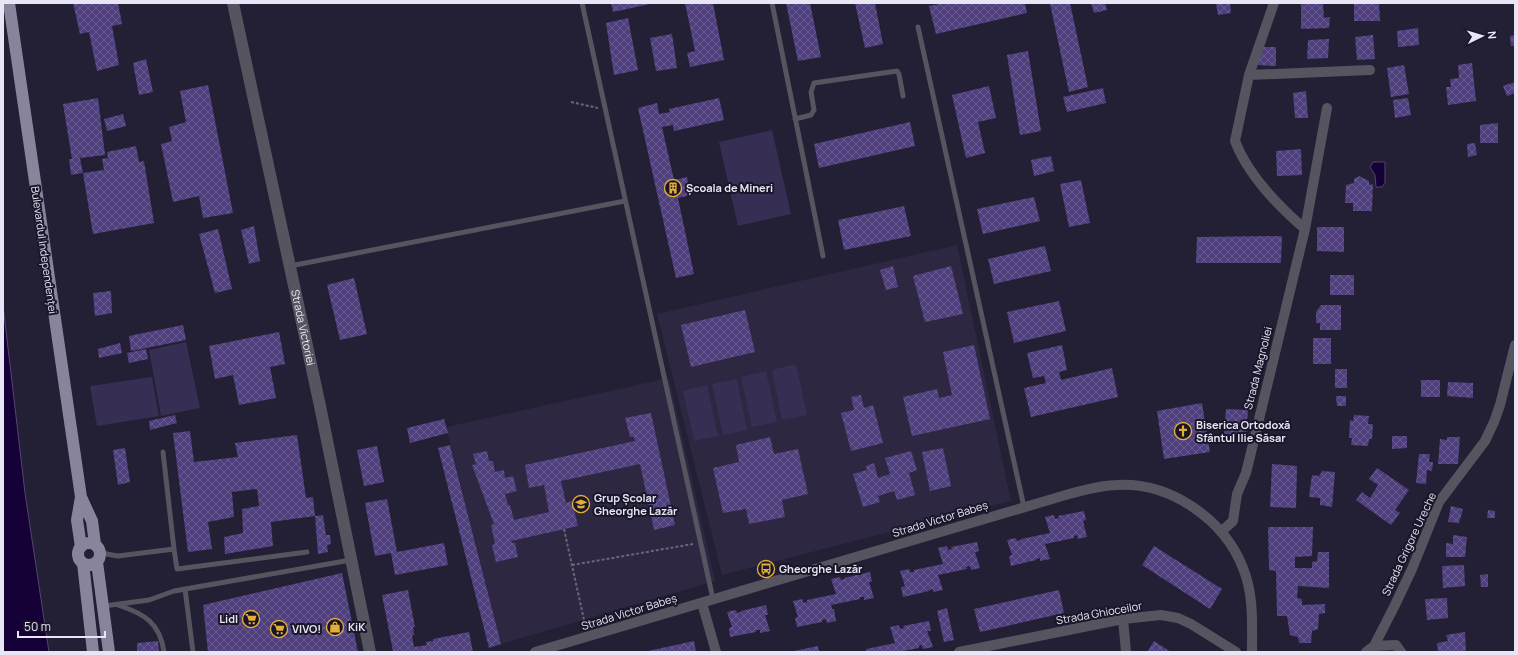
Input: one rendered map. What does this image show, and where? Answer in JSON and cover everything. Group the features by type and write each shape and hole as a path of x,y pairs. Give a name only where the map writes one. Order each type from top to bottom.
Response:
{"main road":[{"name":"Bulevardul Independenței","path":"9,3 81,498 78,520 81,547"},
{"name":"Bulevardul Independenței","path":"81,498 92,521 109,652"},
{"path":"83,563 89,565 97,553 87,543 81,547 78,554 83,563 93,652"}],"street":[{"name":"Strada Victoriei","path":"233,3 352,560 370,652"},
{"path":"1274,3 1249,75 1235,141 1238,150 1258,179 1285,212 1305,229"},
{"path":"1249,75 1370,70"},
{"name":"Strada Magnoliei","path":"1222,532 1233,521 1238,494 1246,473 1305,229 1327,108"},
{"name":"Strada Grigore Ureche","path":"1370,649 1412,569 1439,502 1480,447 1494,422 1500,405 1515,345"},
{"name":"Strada Victor Babeș","path":"535,652 1024,507 1096,487 1131,485 1159,491 1176,497 1200,512 1222,532 1236,552 1248,585 1251,602 1252,652"},
{"path":"702,603 716,652"},
{"name":"Strada Ghioceilor","path":"959,652 1123,619 1161,615 1178,618 1191,624 1236,652"},
{"path":"1123,619 1126,652"},
{"path":"1370,649 1396,645 1401,652"}],"lane":[{"path":"582,3 713,599"},
{"path":"772,3 823,256"},
{"path":"918,27 1024,507"},
{"path":"795,119 811,115 814,110 811,92 814,83 896,71 899,74 903,96"},
{"path":"289,267 625,201"},
{"path":"163,452 177,569 307,552"},
{"path":"97,553 118,556 174,549"},
{"path":"102,606 150,600 185,589 352,560"},
{"path":"185,589 193,652"},
{"path":"118,604 132,610 154,625 162,639 164,652"}],"path":[{"path":"572,102 605,110"},
{"path":"564,529 584,620"},
{"path":"572,565 700,543"}],"shaded area":[{"path":"772,130 791,214 738,226 719,142"},
{"path":"1373,162 1385,162 1385,183 1382,187 1376,187 1375,175 1370,167"},
{"path":"957,245 1011,501 722,575 657,314"},
{"path":"3,305 25,493 49,652 3,652"},
{"path":"186,342 200,408 161,416 149,350"},
{"path":"796,364 807,415 782,420 772,370"},
{"path":"766,371 777,422 752,427 741,377"},
{"path":"152,377 159,416 97,426 90,386"},
{"name":"Grup Școlar Gheorghe Lazăr","path":"669,378 715,581 501,644 446,427"},
{"path":"737,379 747,430 723,435 712,384"},
{"path":"707,385 718,436 694,441 683,391"}],"building":[{"path":"73,3 118,3 122,24 112,26 119,65 97,71 89,32 80,34"},
{"path":"611,3 650,3 650,4 613,12"},
{"path":"685,3 713,3 724,60 690,67 687,53 695,51"},
{"path":"786,3 810,3 821,57 798,61"},
{"path":"855,3 875,3 883,44 865,48"},
{"path":"944,3 1025,3 1027,13 936,34 929,6"},
{"path":"1070,3 1088,87 1069,92 1050,4"},
{"path":"1091,3 1105,3 1107,10 1094,13"},
{"path":"1216,3 1230,3 1231,13 1218,15"},
{"path":"1301,3 1323,3 1324,18 1330,17 1329,28 1301,29"},
{"path":"1354,3 1379,3 1380,21 1354,21"},
{"path":"628,18 638,70 614,75 606,23"},
{"path":"1418,28 1419,45 1398,47 1397,31"},
{"path":"672,34 677,68 656,71 650,38"},
{"path":"1373,35 1375,59 1357,60 1355,37"},
{"path":"1515,35 1515,46 1511,46 1510,36"},
{"path":"1329,39 1328,58 1307,59 1308,40"},
{"path":"1262,47 1276,47 1276,66 1257,65"},
{"path":"1028,51 1041,131 1020,135 1007,55"},
{"path":"146,59 153,92 139,95 133,63"},
{"path":"1472,63 1476,101 1448,105 1446,87 1451,87 1450,79 1459,78 1458,65"},
{"path":"1404,65 1409,94 1391,97 1387,68"},
{"path":"1515,82 1515,93 1507,96 1503,86"},
{"path":"208,85 233,213 203,218 199,196 173,202 161,144 172,141 169,127 186,122 180,91"},
{"path":"989,86 996,118 978,122 985,153 966,158 952,95"},
{"path":"1103,88 1106,103 1067,112 1063,97"},
{"path":"1306,91 1308,118 1295,118 1293,93"},
{"path":"98,98 105,155 80,158 83,173 71,175 69,159 72,159 63,104"},
{"name":"Școala de Mineri","path":"719,98 724,120 674,131 673,125 662,127 674,180 687,177 691,195 678,198 694,274 676,278 638,108 657,103 659,114 670,112 669,109"},
{"path":"1408,98 1411,115 1395,118 1393,100"},
{"path":"123,114 126,126 107,131 104,119"},
{"path":"910,122 915,146 819,168 814,144"},
{"path":"1498,123 1498,143 1480,143 1480,125"},
{"path":"1475,143 1477,155 1468,157 1467,144"},
{"path":"136,146 139,162 144,161 154,223 93,234 83,173 104,170 102,159 108,158 107,152"},
{"path":"1301,149 1302,175 1277,176 1276,151"},
{"path":"1051,156 1054,171 1034,176 1031,160"},
{"path":"1359,176 1369,181 1369,185 1373,184 1372,211 1353,211 1353,203 1345,203 1346,185 1354,183 1354,179"},
{"path":"1081,180 1090,223 1069,227 1060,184"},
{"path":"1034,197 1040,221 983,234 977,209"},
{"path":"904,206 911,236 844,250 838,220"},
{"path":"254,226 260,261 249,264 241,230"},
{"path":"1317,227 1344,227 1344,252 1317,251"},
{"path":"218,229 232,289 215,293 199,234"},
{"path":"1282,236 1281,263 1196,263 1197,237"},
{"path":"1045,246 1051,271 994,284 988,259"},
{"path":"893,266 898,287 886,290 880,270"},
{"path":"951,266 963,314 925,322 913,276"},
{"path":"1330,275 1354,275 1354,295 1330,295"},
{"path":"354,278 367,334 340,340 327,285"},
{"path":"111,291 112,313 95,316 93,293"},
{"path":"1059,301 1066,331 1014,343 1007,312"},
{"path":"1321,305 1341,305 1341,330 1320,330 1320,323 1316,323 1316,312"},
{"path":"745,310 755,352 691,367 681,325"},
{"path":"183,325 186,340 131,351 129,336"},
{"path":"279,332 285,364 270,367 276,398 239,405 233,375 215,379 209,346"},
{"path":"1313,338 1331,338 1331,364 1313,364"},
{"path":"120,343 122,353 99,358 98,349"},
{"path":"974,345 990,419 912,436 903,397 937,389 939,398 952,395 943,352"},
{"path":"1062,345 1067,370 1059,372 1061,380 1112,368 1118,397 1031,417 1024,388 1046,383 1044,376 1033,378 1027,353"},
{"path":"146,349 148,359 129,363 127,353"},
{"path":"1335,369 1347,369 1347,388 1335,388"},
{"path":"1421,380 1440,380 1440,397 1421,397"},
{"path":"1448,382 1473,383 1473,398 1447,396"},
{"path":"861,395 864,408 873,405 883,443 851,451 841,413 854,410 851,397"},
{"path":"1336,396 1346,396 1346,406 1337,406"},
{"name":"Biserica Ortodoxă Sfântul Ilie Săsar","path":"1202,403 1210,452 1164,459 1157,411"},
{"path":"1226,409 1248,410 1246,435 1224,435"},
{"path":"651,413 675,525 654,530 640,464 561,481 566,503 572,501 578,526 511,541 512,543 515,543 518,557 496,562 492,545 495,544 491,525 494,524 472,465 476,464 473,454 487,451 489,461 493,461 495,472 504,470 505,478 513,476 517,491 505,494 514,520 549,512 544,485 529,488 525,465 635,441 634,437 630,437 625,418"},
{"path":"175,415 177,423 150,430 149,421"},
{"path":"1354,415 1369,416 1368,424 1373,424 1372,439 1369,439 1368,446 1351,445 1352,438 1349,438 1350,420 1353,421"},
{"path":"444,419 448,433 410,443 407,428"},
{"path":"190,431 194,462 238,457 235,443 297,435 306,498 313,497 315,516 271,522 273,546 225,554 224,537 243,533 242,509 259,506 257,489 232,492 234,517 208,522 212,549 188,552 173,433"},
{"path":"1392,436 1407,436 1407,448 1392,449"},
{"path":"770,437 774,454 798,449 808,494 782,500 785,517 749,524 746,509 723,513 713,468 739,462 736,445"},
{"path":"1447,437 1460,437 1458,464 1438,464 1440,439 1447,440"},
{"path":"450,445 501,644 489,648 438,448"},
{"path":"377,446 384,482 364,486 357,450"},
{"path":"125,448 130,482 118,485 113,450"},
{"path":"943,448 951,486 930,491 922,452"},
{"path":"911,451 917,470 909,473 915,495 897,500 894,491 878,496 880,502 863,507 853,474 867,470 866,466 874,463 878,478 890,474 885,458"},
{"path":"1419,454 1430,454 1429,462 1433,462 1432,471 1427,470 1426,484 1416,483"},
{"path":"1272,464 1297,466 1296,508 1270,507"},
{"path":"1377,468 1409,490 1395,510 1400,513 1391,525 1356,500 1362,492 1370,498 1378,485 1369,479"},
{"path":"1322,471 1335,472 1332,507 1320,505 1320,498 1309,497 1312,475 1319,476"},
{"path":"387,499 397,552 444,543 448,565 395,575 391,553 375,556 365,503"},
{"path":"1451,506 1463,509 1459,523 1448,522"},
{"path":"1488,510 1495,511 1495,518 1487,518"},
{"path":"1084,511 1086,520 1083,521 1087,537 1078,539 1077,535 1074,536 1074,538 1045,544 1050,559 1040,561 1040,558 1011,566 1009,556 1012,555 1007,540 1016,538 1017,541 1050,533 1045,517 1054,515 1055,519 1059,518 1058,516"},
{"path":"323,515 326,535 330,535 331,544 327,545 328,552 318,554 315,516"},
{"path":"1268,527 1313,527 1312,556 1295,557 1295,568 1312,568 1312,562 1317,561 1318,552 1329,552 1329,588 1298,586 1297,598 1302,599 1302,605 1325,604 1325,613 1319,614 1318,629 1312,631 1311,643 1299,643 1298,637 1290,635 1287,616 1277,616 1276,571 1269,570"},
{"path":"1453,535 1467,537 1465,557 1446,557 1446,543 1453,544"},
{"path":"977,542 979,551 975,552 980,568 971,570 970,566 966,567 967,569 938,575 943,590 933,592 933,589 903,597 901,587 905,586 900,571 909,569 910,572 914,572 914,570 943,564 938,548 947,546 948,550 952,549 951,547"},
{"path":"1154,546 1222,589 1210,609 1142,565"},
{"path":"1464,565 1465,586 1443,588 1442,566"},
{"path":"870,572 872,582 869,582 874,598 864,600 864,597 860,597 860,599 831,605 832,609 834,609 836,621 827,623 826,619 822,620 822,622 797,627 795,618 798,617 793,601 803,599 803,603 807,602 807,600 836,594 831,579 840,577 841,580"},
{"name":"VIVO!","path":"342,573 358,652 208,652 203,605"},
{"path":"1488,574 1488,587 1481,587 1480,575"},
{"path":"408,590 415,627 413,627 414,635 412,635 414,647 427,645 426,642 433,641 433,639 469,632 473,652 393,651 382,595"},
{"path":"1059,590 1064,613 980,632 974,609"},
{"path":"1447,598 1448,618 1427,620 1425,599"},
{"path":"766,605 768,615 765,615 770,631 760,633 760,630 756,630 756,632 730,637 729,628 732,627 727,612 736,610 737,613"},
{"path":"947,608 954,640 944,642 937,611"},
{"path":"929,621 931,631 927,631 933,647 923,649 922,645 919,646 919,648 898,652 863,652 866,651 866,649 895,643 890,627 899,625 900,629 904,628 903,626"},
{"path":"1465,632 1466,652 1438,652 1437,643 1448,641 1446,635"},
{"path":"158,641 159,652 137,652 137,643"},
{"path":"694,641 696,652 648,652 648,651"},
{"path":"1154,641 1171,652 1147,652"},
{"path":"818,646 819,652 794,652 794,651"}],"place":[{"name":"Școala de Mineri","path":"673,188"},
{"name":"Biserica Ortodoxă Sfântul Ilie Săsar","path":"1183,431"},
{"name":"Grup Școlar Gheorghe Lazăr","path":"581,504"},
{"name":"Gheorghe Lazăr","path":"766,569"},
{"name":"Lidl","path":"251,619"},
{"name":"KiK","path":"335,627"},
{"name":"VIVO!","path":"279,629"}]}
